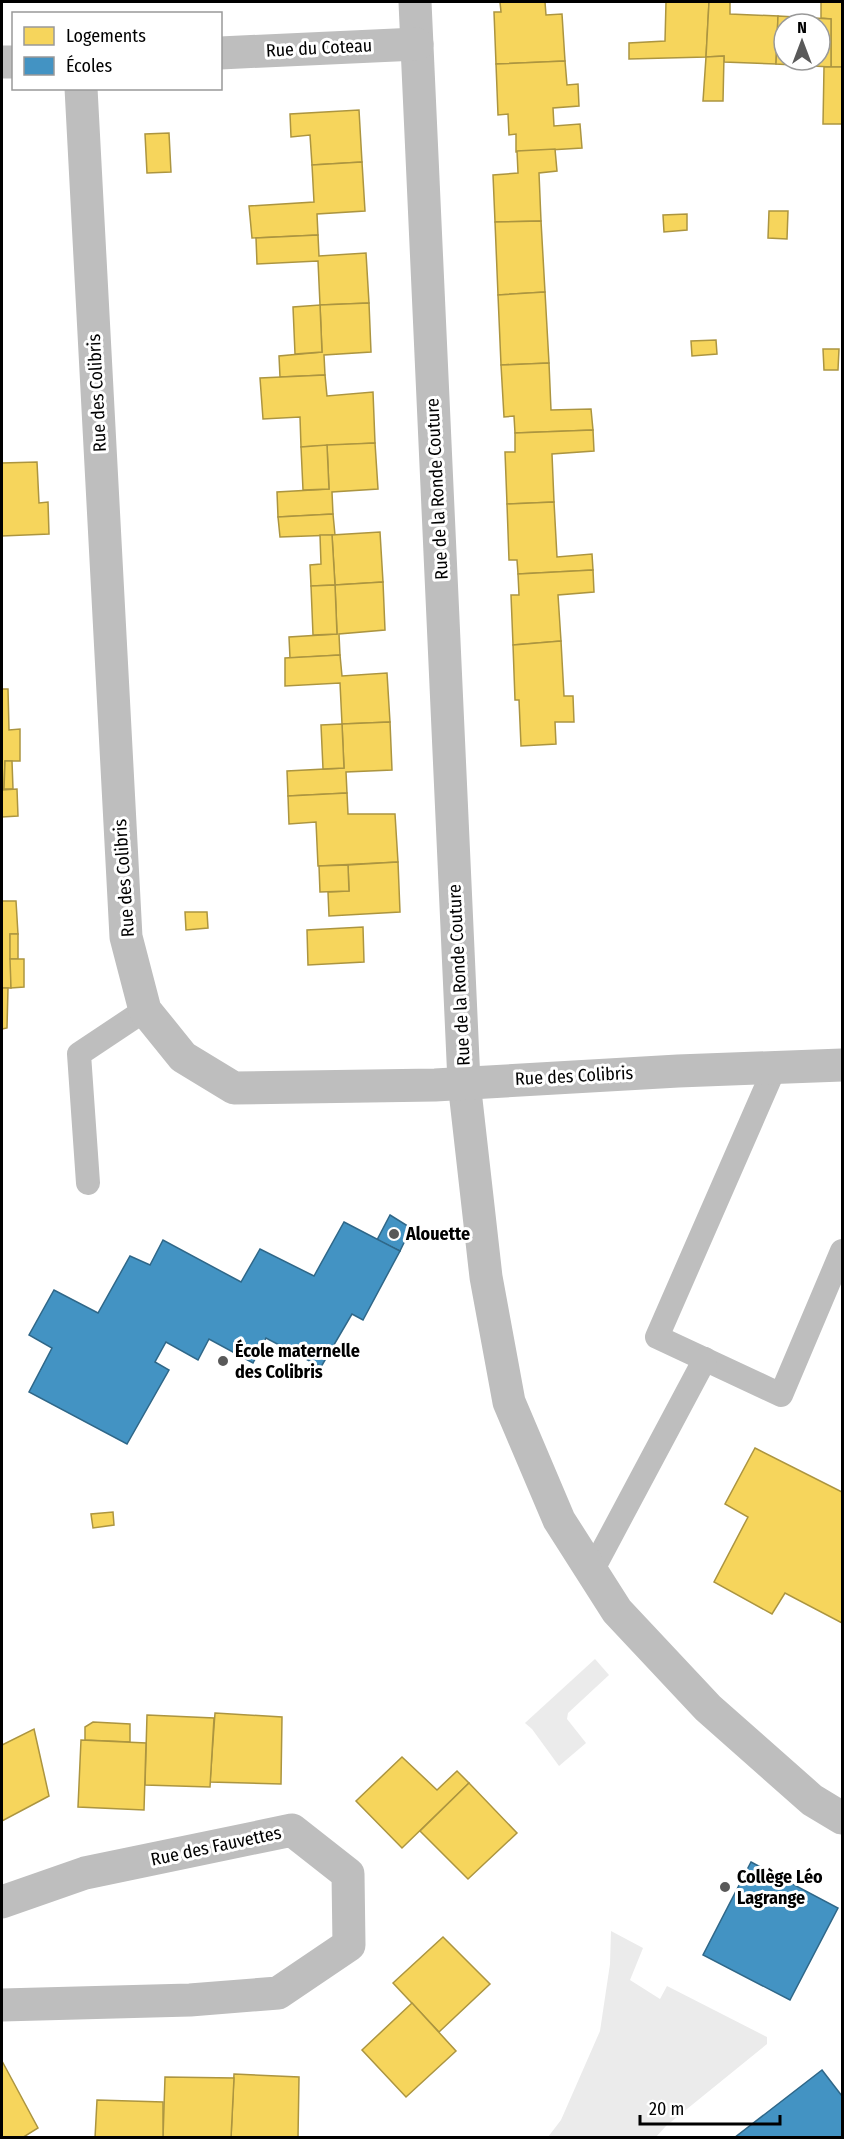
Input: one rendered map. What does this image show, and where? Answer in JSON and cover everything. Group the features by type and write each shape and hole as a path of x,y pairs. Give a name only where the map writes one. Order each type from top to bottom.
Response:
{"street":[{"name":"Rue de la Ronde Couture","path":"415,2 464,1082 486,1277 509,1401 559,1520 617,1611 708,1708 812,1800 843,1818"},
{"name":"Rue du Coteau","path":"222,52 417,44"},
{"name":"Rue des Colibris","path":"81,90 126,937 145,1010 183,1056 234,1088 435,1085 843,1065"},
{"name":"Rue des Fauvettes","path":"2,1902 85,1874 292,1830 348,1874 349,1945 278,1993 190,2000 2,2005"}],"lane":[{"path":"88,1183 79,1054 145,1010"},
{"path":"775,1067 657,1337 781,1395 843,1251"},
{"path":"592,1571 705,1359"}],"shaded area":[{"path":"595,1659 609,1675 568,1713 567,1719 586,1743 559,1766 525,1723"},
{"path":"611,1931 643,1948 630,1980 660,1999 667,1986 767,2037 767,2044 666,2126 656,2137 548,2137 561,2120 600,2031 610,1964"}],"building: Logements":[{"path":"500,2 545,2 546,15 562,14 565,61 496,64 494,12 501,12"},
{"path":"666,2 709,2 706,57 629,59 629,43 665,41"},
{"path":"709,2 730,2 730,14 772,16 772,64 724,62 724,56 706,57"},
{"path":"821,2 842,2 842,67 832,67 832,12 821,12"},
{"path":"724,56 723,101 703,101 706,57"},
{"path":"565,61 567,85 578,84 579,106 553,108 554,126 580,124 582,148 516,152 516,134 509,135 508,114 498,115 496,64"},
{"path":"832,67 842,67 842,124 823,124 824,72 832,72"},
{"path":"359,110 362,162 312,165 310,135 291,137 290,114"},
{"path":"169,133 171,172 147,173 145,134"},
{"path":"555,149 557,171 539,173 541,221 495,222 493,175 518,173 517,151"},
{"path":"362,162 365,211 317,214 318,235 252,238 249,206 314,202 312,165"},
{"path":"769,211 788,211 787,239 768,238"},
{"path":"687,214 687,230 664,232 663,215"},
{"path":"541,221 545,292 498,295 495,222"},
{"path":"318,235 319,256 366,253 369,303 320,305 318,261 257,264 256,238"},
{"path":"545,292 549,363 501,365 498,295"},
{"path":"369,303 371,352 324,355 325,375 280,377 279,356 322,352 320,305"},
{"path":"320,305 322,352 295,354 293,307"},
{"path":"716,340 717,354 692,356 691,341"},
{"path":"823,349 839,349 838,370 824,370"},
{"path":"549,363 551,410 591,409 593,430 515,433 514,416 504,417 501,365"},
{"path":"325,375 327,396 373,392 375,443 301,447 300,417 263,419 260,378"},
{"path":"593,430 594,451 552,454 554,502 507,504 505,452 515,452 515,433"},
{"path":"375,443 378,489 332,492 333,514 278,517 277,492 329,489 327,445"},
{"path":"327,445 329,489 303,490 301,447"},
{"path":"37,462 39,503 48,502 49,534 2,536 2,463"},
{"path":"554,502 557,557 592,554 593,570 518,574 517,560 509,560 507,504"},
{"path":"333,514 335,535 280,537 278,517"},
{"path":"380,532 383,582 335,585 332,535"},
{"path":"320,535 332,535 335,585 311,586 310,565 321,564"},
{"path":"593,570 594,592 558,595 561,641 513,645 511,595 519,595 518,574"},
{"path":"383,582 385,630 339,634 340,655 290,658 289,637 337,634 335,585"},
{"path":"335,585 337,634 313,635 311,586"},
{"path":"561,641 564,696 573,696 574,722 555,722 556,744 521,746 519,700 515,700 513,645"},
{"path":"340,655 342,676 387,673 390,722 342,724 340,683 285,686 285,658"},
{"path":"2,689 8,689 9,730 20,729 20,761 5,761 4,789 2,790"},
{"path":"390,722 392,770 346,772 347,793 288,796 287,771 344,768 342,724"},
{"path":"342,724 344,768 323,769 321,725"},
{"path":"5,761 12,761 13,789 4,789"},
{"path":"17,789 18,816 2,817 2,790"},
{"path":"347,793 348,814 395,814 398,862 318,866 316,822 289,824 288,796"},
{"path":"398,862 400,912 329,916 328,892 349,891 348,865"},
{"path":"348,865 349,891 320,892 319,866"},
{"path":"2,901 16,901 18,934 10,934 11,988 2,988"},
{"path":"185,912 207,912 208,928 186,930"},
{"path":"363,927 364,962 308,965 307,930"},
{"path":"10,934 18,934 18,959 10,959"},
{"path":"10,959 24,959 24,987 11,988"},
{"path":"2,988 8,988 7,1028 2,1029"},
{"path":"755,1448 842,1492 842,1623 785,1593 772,1614 714,1582 748,1517 725,1504"},
{"path":"113,1512 114,1525 93,1528 91,1514"},
{"path":"215,1713 282,1717 281,1784 210,1782"},
{"path":"147,1715 214,1718 210,1787 145,1785"},
{"path":"93,1722 130,1724 130,1742 85,1740 85,1727"},
{"path":"34,1729 49,1796 2,1821 2,1745"},
{"path":"81,1740 146,1743 144,1810 78,1807"},
{"path":"402,1757 437,1790 457,1771 469,1783 402,1848 356,1801"},
{"path":"469,1783 517,1833 468,1879 420,1831"},
{"path":"443,1937 490,1984 439,2032 393,1983"},
{"path":"412,2003 456,2051 406,2097 362,2050"},
{"path":"2,2061 38,2128 22,2138 2,2138"},
{"path":"234,2074 299,2077 298,2138 231,2138"},
{"path":"165,2077 234,2078 231,2138 163,2138"},
{"path":"97,2100 163,2102 163,2138 95,2138"}],"building: Écoles":[{"name":"Alouette","path":"390,1215 411,1228 400,1251 377,1240"},
{"path":"344,1222 400,1251 363,1320 352,1314 321,1367 266,1338 253,1363 209,1339 198,1360 166,1342 155,1362 169,1370 127,1444 29,1392 52,1348 29,1335 54,1290 98,1313 130,1256 150,1265 163,1240 241,1282 260,1249 314,1276"},
{"path":"751,1862 838,1908 790,2000 703,1955"},
{"path":"822,2070 842,2096 842,2138 734,2138"}],"place":[{"name":"Alouette","path":"394,1234"},
{"name":"École maternelle des Colibris","path":"223,1361"},
{"name":"Collège Léo Lagrange","path":"725,1887"}]}
